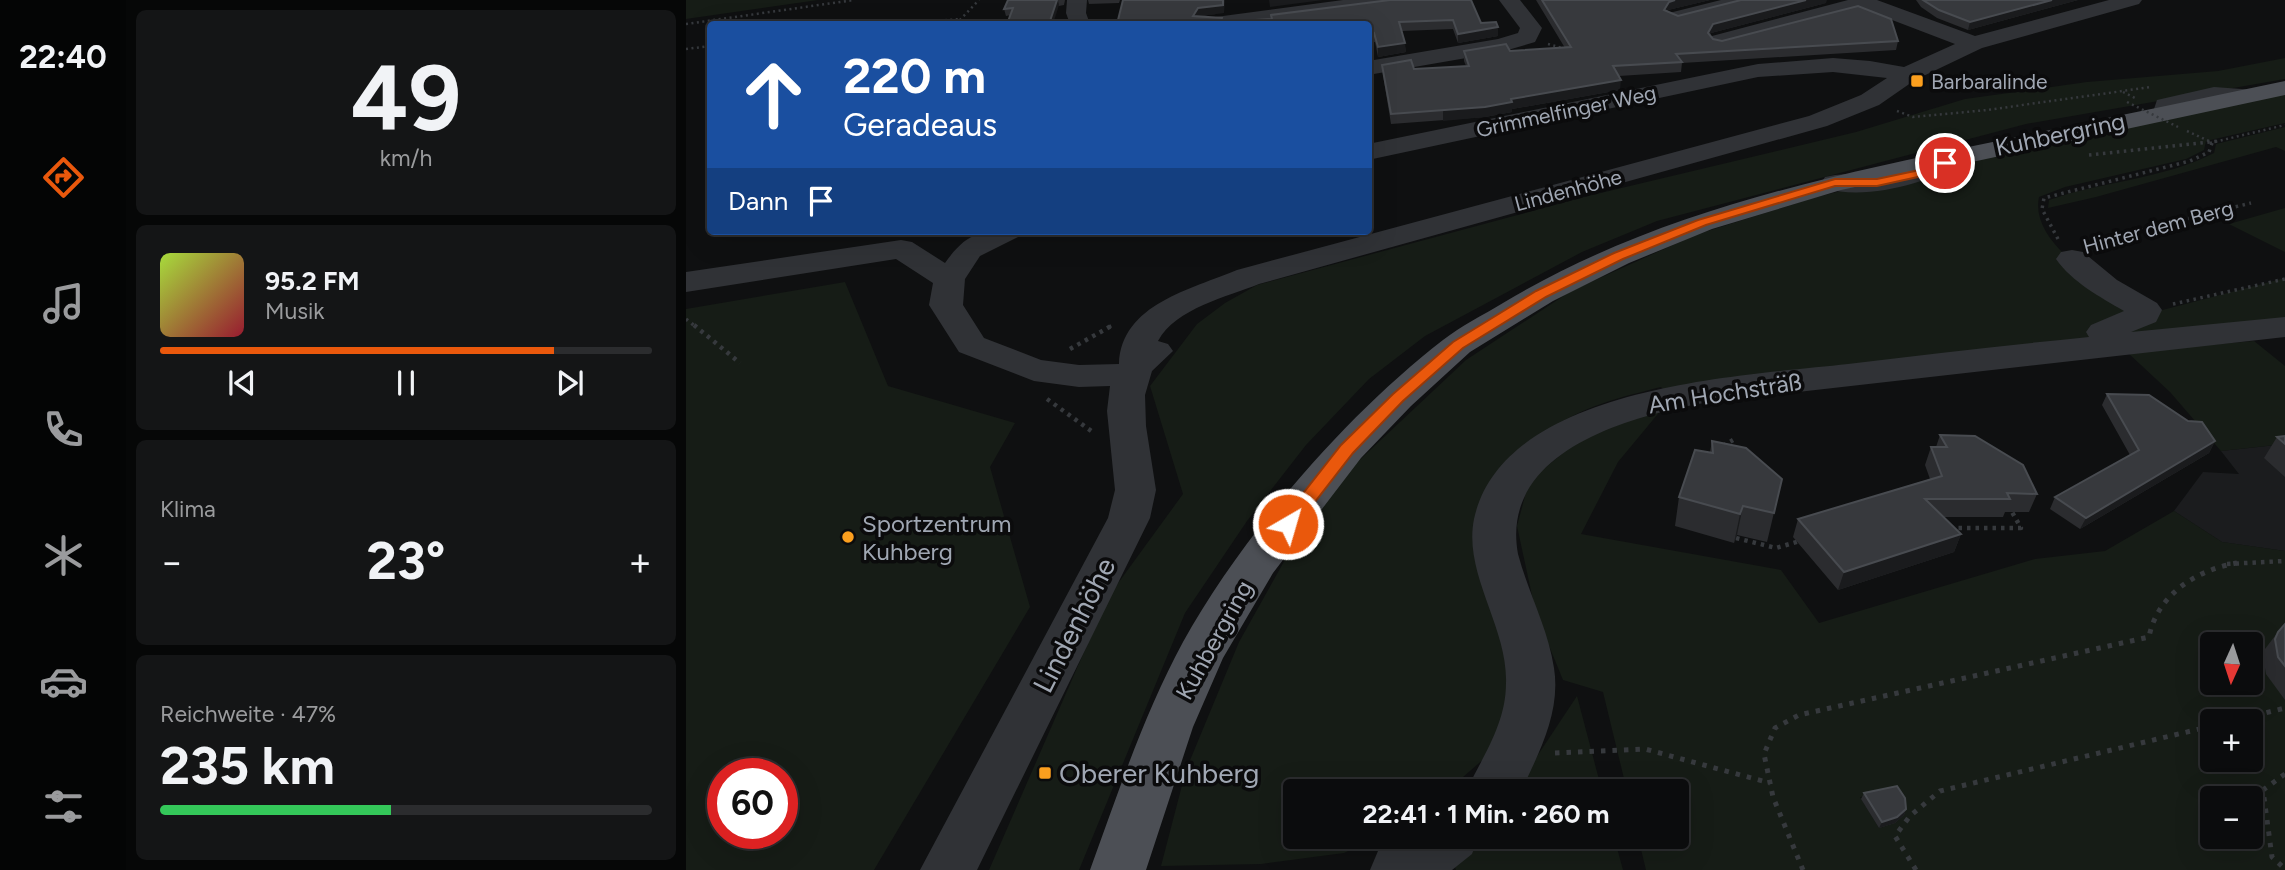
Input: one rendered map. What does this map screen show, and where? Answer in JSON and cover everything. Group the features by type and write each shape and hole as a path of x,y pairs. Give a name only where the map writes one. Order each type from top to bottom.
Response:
{"main road":[{"name":"Kuhbergring","path":"1118,870 1168,727 1202,652 1258,562 1347,449 1398,398 1458,345 1541,294 1618,256 1702,223 1835,183 1957,155 2172,119 2246,95 2285,88"}],"street":[{"path":"1077,0 1076,13 1079,21"},
{"path":"1231,21 1390,0"},
{"path":"1372,67 1502,45 1527,37 1531,28 1509,0"},
{"path":"1676,17 1747,0"},
{"name":"Lindenhöhe","path":"948,870 1129,518 1135,488 1126,422 1135,370 1209,306 1222,289 1248,277 1284,266 1818,121 1870,100 1908,75 1974,43 2132,0"},
{"path":"1720,41 1863,1 1974,43"},
{"name":"Grimmelfinger Weg","path":"1372,151 1763,70 1848,66 1908,75"},
{"path":"999,235 969,250 949,279 946,305 971,345 1034,370 1079,376 1135,370"},
{"path":"686,282 901,249 949,279"},
{"name":"Hinter dem Berg","path":"2072,259 2106,287 2145,310"},
{"path":"2119,344 2103,332 2144,315 2145,310"},
{"name":"Am Hochsträß","path":"1499,779 1511,754 1528,705 1531,670 1518,621 1496,559 1496,515 1523,468 1553,442 1590,422 1679,397 2119,344 2285,327"}],"path":[{"path":"686,24 854,0"},
{"path":"936,21 960,19 979,0"},
{"path":"1547,43 1576,51"},
{"path":"686,49 707,46"},
{"path":"1870,100 1913,117 2110,94"},
{"path":"2127,102 2172,119 2211,143 2285,125"},
{"name":"Hinter dem Berg","path":"2072,259 2047,223 2042,209 2044,198 2190,161 2209,152 2211,143"},
{"name":"Hinter dem Berg","path":"2072,259 2075,246 2251,203"},
{"path":"2145,310 2285,279"},
{"path":"686,319 740,363"},
{"path":"1046,397 1100,438"},
{"path":"1712,452 1733,440"},
{"path":"1947,528 2021,528 2012,512"},
{"path":"1736,538 1776,548 1810,538"},
{"path":"1803,870 1773,797 1764,754 1775,727 1800,715 2149,637 2153,614 2186,580 2213,565 2285,561"},
{"path":"2263,714 2282,709 2285,716"},
{"path":"1916,870 1895,836 1910,816 1940,791 2200,729"},
{"path":"1511,754 1645,749 1770,783"},
{"path":"2285,774 2263,790 2272,857 2285,869"}],"shaded area":[{"path":"686,0 818,0 686,19"},
{"path":"2285,58 2285,79 2026,124 1657,221 1582,252 1425,336 1369,379 1306,445 1247,521 1185,613 1079,870 989,870 1108,597 1183,494 1150,386 1197,324 1225,303 1257,285 1588,196 1856,132 1965,99 2087,82 2218,71"},
{"path":"2285,94 2285,123 2206,141 2204,150 2186,159 2065,187 2039,197 2039,214 2057,247 2090,276 2138,309 2103,336 1664,390 1661,387 1602,403 1561,422 1502,478 1512,649 1507,709 1486,757 1461,779 1283,779 1283,849 1352,849 1344,853 1261,864 1161,866 1186,770 1239,642 1291,549 1333,485 1466,360 1571,291 1695,235 1816,197 2018,149"},
{"path":"2285,127 2285,151 2276,147 2048,208 2049,200 2175,169 2214,153 2216,144"},
{"path":"2285,208 2285,252 2229,224"},
{"path":"2285,278 2285,320 2116,338 2151,313"},
{"name":"Sportzentrum Kuhberg","path":"845,282 888,386 1015,423 990,467 1030,607 874,870 686,870 686,309"},
{"path":"2254,341 2285,366 2285,444 2221,451 2170,392 2127,352"},
{"path":"1662,409 1618,462 1581,534 1781,570 1819,623 2035,559 2105,551 2174,511 2222,542 2285,551 2285,870 1646,870 1641,849 1689,849 1689,779 1624,779 1603,692 1563,680 1536,614 1517,526 1529,481 1585,435","holes":["1894,792 1879,828 1860,797"]},
{"path":"2285,444 2285,551 2222,542 2174,511 2203,472 2239,474 2221,451"},
{"path":"1577,696 1599,779 1522,779"},
{"path":"1460,849 1617,849 1623,870 1456,870 1451,857"}],"building":[{"path":"1008,0 1057,0 1050,21 1008,21 1013,8 1004,9"},
{"path":"1123,0 1223,0 1223,5 1198,8 1193,16 1222,18 1221,21 1118,21"},
{"path":"1390,0 1471,0 1481,23 1496,22 1498,27 1458,34 1453,20 1399,22 1405,43 1378,47 1372,21 1238,21 1272,19 1271,15"},
{"path":"1542,0 1675,0 1669,2 1664,10 1678,16 1741,0 1806,0 1713,24 1708,33 1713,39 1722,41 1858,6 1891,19 1898,41 1676,54 1682,62 1613,66 1621,80 1511,99 1512,102 1485,107 1391,114 1382,65 1411,60 1414,69 1469,66 1464,51 1506,44 1510,51 1571,47"},
{"path":"1923,0 2052,0 1970,22 1939,10"},
{"path":"2107,394 2149,395 2188,421 2202,422 2215,441 2086,518 2055,497 2139,450"},
{"path":"1940,435 1975,436 2023,465 2037,494 2007,493 2010,499 1925,499 1961,534 1844,572 1798,519 1942,476 1931,447 1947,447"},
{"path":"2285,436 2285,444 2277,437"},
{"path":"1712,441 1746,448 1782,479 1774,513 1743,506 1740,514 1679,497 1695,450 1713,453"},
{"path":"2285,624 2285,666 2278,657 2275,639"},
{"path":"1897,786 1905,798 1906,809 1897,817 1882,822 1864,793"}],"place":[{"name":"Barbaralinde","path":"1917,81"},
{"name":"Sportzentrum Kuhberg","path":"848,537"},
{"name":"Oberer Kuhberg","path":"1045,773"}],"route":[{"path":"1288,524 1347,449 1398,398 1458,345 1541,294 1618,256 1702,223 1835,183 1877,183 1932,170 1945,163"}]}
